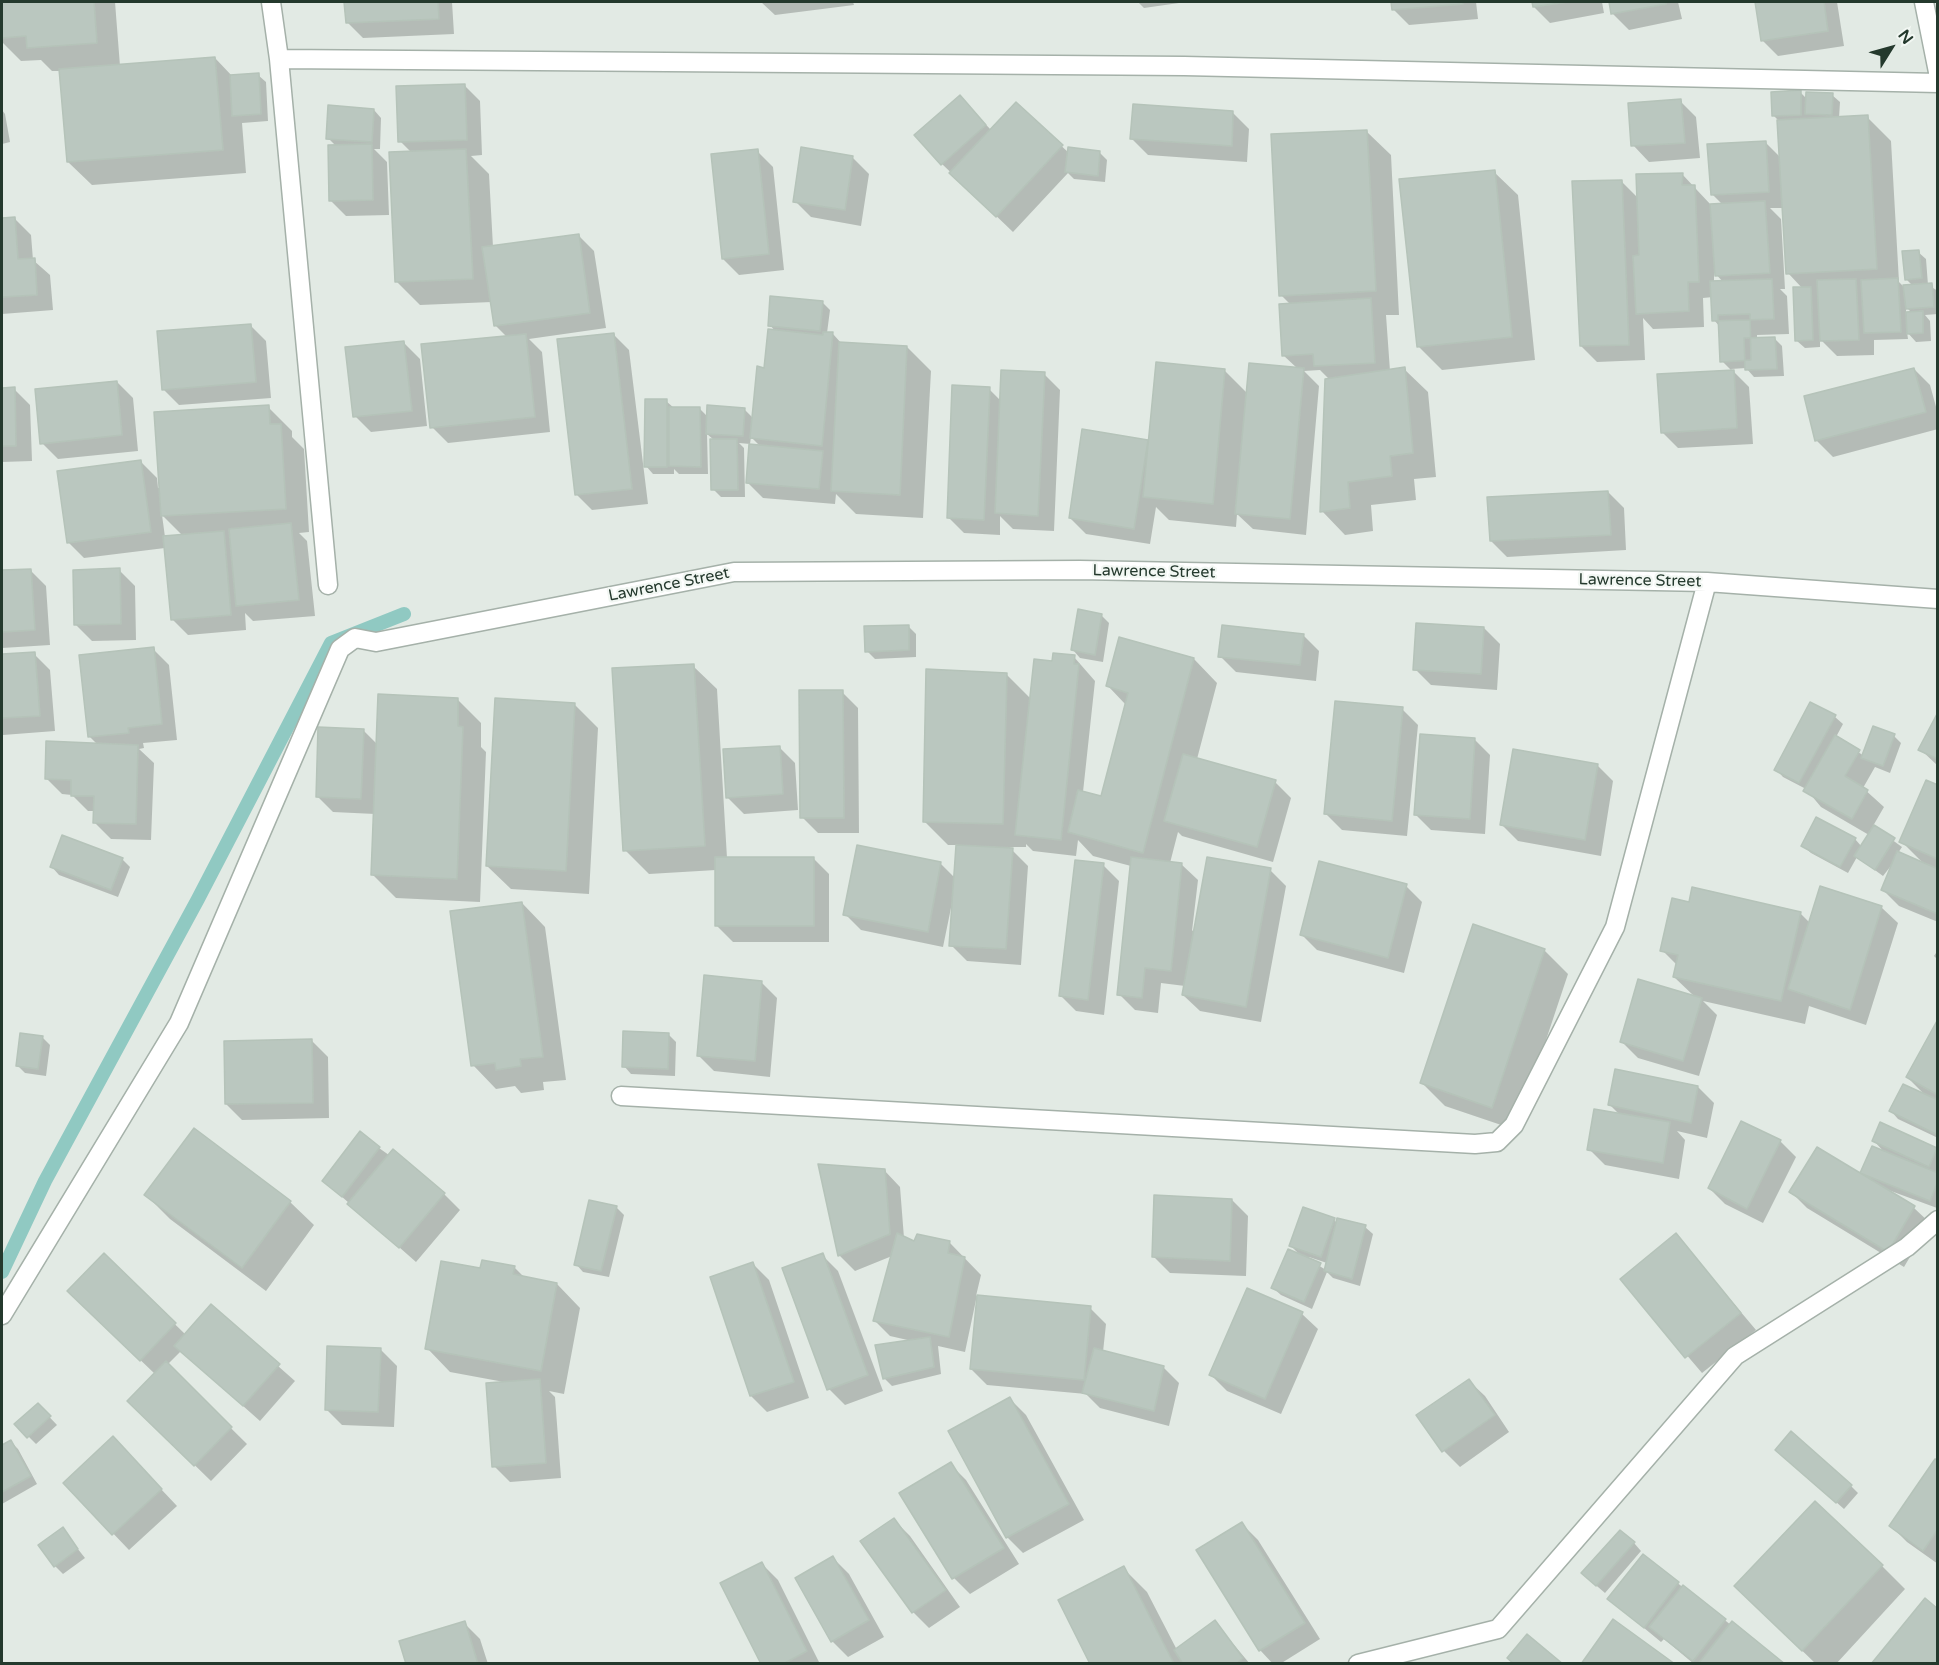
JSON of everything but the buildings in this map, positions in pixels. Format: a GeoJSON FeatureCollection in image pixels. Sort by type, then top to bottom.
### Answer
{"type":"FeatureCollection","features":[{"type":"Feature","properties":{"kind":"street"},"geometry":{"type":"LineString","coordinates":[[272,2],[328,585]]}},
{"type":"Feature","properties":{"kind":"street"},"geometry":{"type":"LineString","coordinates":[[1924,2],[1938,72]]}},
{"type":"Feature","properties":{"kind":"street"},"geometry":{"type":"LineString","coordinates":[[279,59],[1184,66],[1938,84]]}},
{"type":"Feature","properties":{"kind":"street","name":"Lawrence Street"},"geometry":{"type":"LineString","coordinates":[[2,1315],[179,1023],[340,649],[355,638],[376,642],[734,572],[1080,570],[1707,582],[1938,599]]}},
{"type":"Feature","properties":{"kind":"street"},"geometry":{"type":"LineString","coordinates":[[621,1096],[1463,1143],[1497,1142],[1514,1125],[1615,927],[1707,582]]}},
{"type":"Feature","properties":{"kind":"street"},"geometry":{"type":"LineString","coordinates":[[1358,1664],[1498,1629],[1735,1356],[1907,1246],[1938,1220]]}},
{"type":"Feature","properties":{"kind":"waterway"},"geometry":{"type":"LineString","coordinates":[[2,1272],[45,1181],[198,899],[331,643],[404,614]]}}]}
